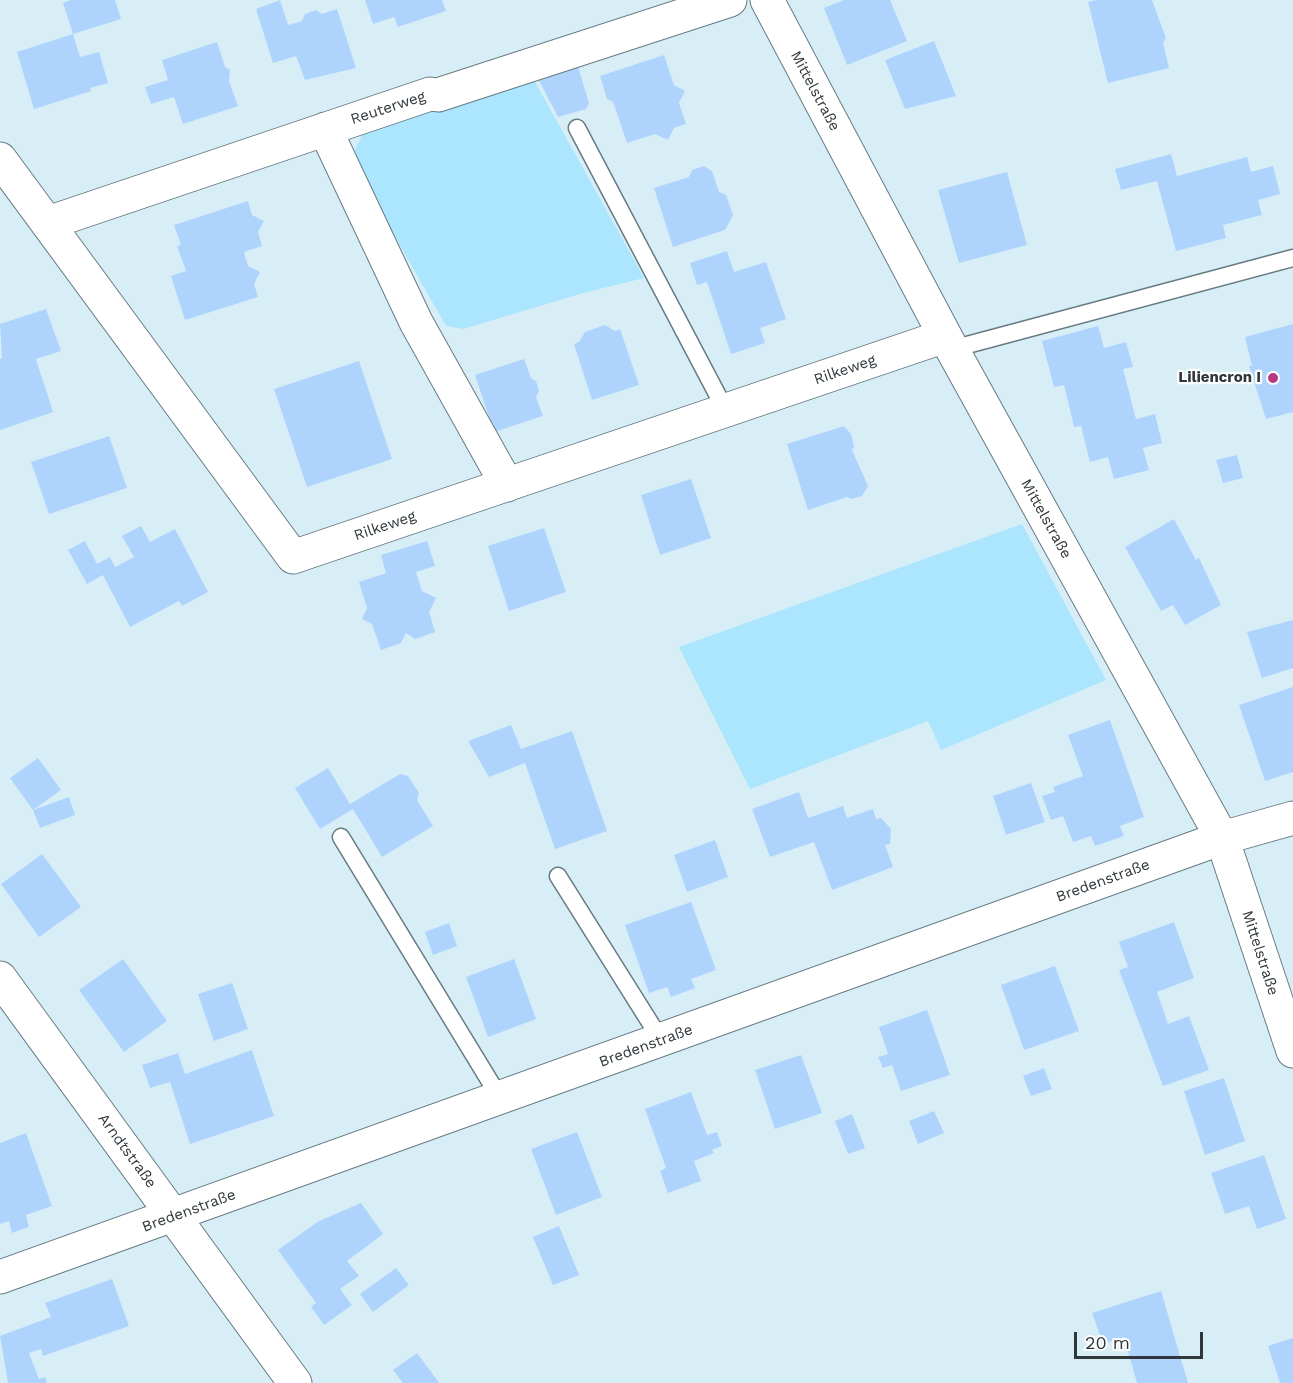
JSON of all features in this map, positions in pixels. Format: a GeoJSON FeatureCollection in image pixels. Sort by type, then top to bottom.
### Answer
{"type":"FeatureCollection","features":[{"type":"Feature","properties":{"kind":"street","name":"Reuterweg"},"geometry":{"type":"LineString","coordinates":[[48,224],[324,129],[730,0]]}},
{"type":"Feature","properties":{"kind":"street","name":"Mittelstraße"},"geometry":{"type":"LineString","coordinates":[[766,0],[949,343],[1222,838],[1293,1051]]}},
{"type":"Feature","properties":{"kind":"street"},"geometry":{"type":"LineString","coordinates":[[324,129],[416,322],[507,485]]}},
{"type":"Feature","properties":{"kind":"street","name":"Rilkeweg"},"geometry":{"type":"LineString","coordinates":[[0,159],[293,557],[726,411],[949,343]]}},
{"type":"Feature","properties":{"kind":"street","name":"Bredenstraße"},"geometry":{"type":"LineString","coordinates":[[0,1277],[1222,838],[1293,818]]}},
{"type":"Feature","properties":{"kind":"street","name":"Arndtstraße"},"geometry":{"type":"LineString","coordinates":[[0,978],[296,1383]]}},
{"type":"Feature","properties":{"kind":"lane"},"geometry":{"type":"LineString","coordinates":[[577,128],[726,411]]}},
{"type":"Feature","properties":{"kind":"lane"},"geometry":{"type":"LineString","coordinates":[[949,343],[1293,258]]}},
{"type":"Feature","properties":{"kind":"lane"},"geometry":{"type":"LineString","coordinates":[[341,837],[500,1098]]}},
{"type":"Feature","properties":{"kind":"lane"},"geometry":{"type":"LineString","coordinates":[[558,876],[661,1040]]}},
{"type":"Feature","properties":{"kind":"shaded area"},"geometry":{"type":"Polygon","coordinates":[[[529,71],[644,278],[583,293],[463,329],[446,326],[361,177],[355,150],[364,130],[529,71]]]}},
{"type":"Feature","properties":{"kind":"shaded area"},"geometry":{"type":"Polygon","coordinates":[[[1022,524],[1106,680],[941,750],[928,721],[750,789],[679,647],[1022,524]]]}},
{"type":"Feature","properties":{"kind":"building"},"geometry":{"type":"Polygon","coordinates":[[[71,0],[115,0],[121,19],[73,34],[63,3],[71,0]]]}},
{"type":"Feature","properties":{"kind":"building"},"geometry":{"type":"Polygon","coordinates":[[[280,0],[288,25],[302,21],[305,14],[316,10],[322,14],[337,9],[356,68],[305,80],[296,56],[273,63],[256,9],[280,0]]]}},
{"type":"Feature","properties":{"kind":"building"},"geometry":{"type":"Polygon","coordinates":[[[365,0],[442,0],[446,11],[398,27],[394,17],[373,24],[365,0]]]}},
{"type":"Feature","properties":{"kind":"building"},"geometry":{"type":"Polygon","coordinates":[[[844,0],[890,0],[907,41],[847,65],[824,8],[844,0]]]}},
{"type":"Feature","properties":{"kind":"building"},"geometry":{"type":"Polygon","coordinates":[[[1152,0],[1166,38],[1163,43],[1169,68],[1108,83],[1088,2],[1152,0]]]}},
{"type":"Feature","properties":{"kind":"building"},"geometry":{"type":"Polygon","coordinates":[[[73,34],[80,57],[99,52],[108,83],[90,88],[91,91],[34,109],[17,52],[73,34]]]}},
{"type":"Feature","properties":{"kind":"building"},"geometry":{"type":"Polygon","coordinates":[[[934,41],[956,96],[905,109],[885,60],[934,41]]]}},
{"type":"Feature","properties":{"kind":"building"},"geometry":{"type":"Polygon","coordinates":[[[217,42],[225,67],[230,70],[229,81],[238,106],[183,124],[174,97],[151,104],[145,87],[168,80],[162,60],[217,42]]]}},
{"type":"Feature","properties":{"kind":"building"},"geometry":{"type":"Polygon","coordinates":[[[664,55],[674,85],[685,91],[679,103],[686,124],[674,128],[668,140],[655,134],[627,143],[613,102],[607,99],[600,76],[664,55]]]}},
{"type":"Feature","properties":{"kind":"building"},"geometry":{"type":"Polygon","coordinates":[[[575,57],[589,103],[586,109],[558,117],[534,71],[575,57]]]}},
{"type":"Feature","properties":{"kind":"building"},"geometry":{"type":"Polygon","coordinates":[[[1171,154],[1177,176],[1247,157],[1251,172],[1273,166],[1280,194],[1258,200],[1262,215],[1223,225],[1226,238],[1176,251],[1157,181],[1121,190],[1115,169],[1171,154]]]}},
{"type":"Feature","properties":{"kind":"building"},"geometry":{"type":"Polygon","coordinates":[[[704,166],[712,171],[719,192],[726,195],[733,215],[725,230],[673,247],[654,188],[689,177],[692,170],[704,166]]]}},
{"type":"Feature","properties":{"kind":"building"},"geometry":{"type":"Polygon","coordinates":[[[1007,172],[1027,245],[959,263],[938,190],[1007,172]]]}},
{"type":"Feature","properties":{"kind":"building"},"geometry":{"type":"Polygon","coordinates":[[[248,201],[252,215],[264,221],[258,232],[262,246],[244,252],[248,266],[260,272],[254,284],[258,297],[185,320],[171,276],[186,271],[177,246],[181,245],[174,225],[248,201]]]}},
{"type":"Feature","properties":{"kind":"building"},"geometry":{"type":"Polygon","coordinates":[[[727,251],[734,272],[766,262],[786,319],[760,328],[765,343],[731,354],[707,282],[697,285],[690,263],[727,251]]]}},
{"type":"Feature","properties":{"kind":"building"},"geometry":{"type":"Polygon","coordinates":[[[46,309],[61,351],[36,359],[53,412],[0,430],[0,359],[2,358],[0,324],[46,309]]]}},
{"type":"Feature","properties":{"kind":"building","name":"Liliencron I"},"geometry":{"type":"Polygon","coordinates":[[[1293,324],[1293,412],[1266,419],[1249,366],[1252,366],[1245,337],[1293,324]]]}},
{"type":"Feature","properties":{"kind":"building"},"geometry":{"type":"Polygon","coordinates":[[[605,325],[615,331],[620,329],[639,385],[592,400],[574,344],[579,342],[585,332],[605,325]]]}},
{"type":"Feature","properties":{"kind":"building"},"geometry":{"type":"Polygon","coordinates":[[[1098,326],[1104,348],[1126,342],[1133,367],[1123,369],[1136,419],[1155,414],[1162,443],[1143,448],[1149,470],[1114,479],[1108,457],[1090,462],[1081,426],[1074,427],[1064,385],[1054,387],[1042,341],[1098,326]]]}},
{"type":"Feature","properties":{"kind":"building"},"geometry":{"type":"Polygon","coordinates":[[[524,359],[531,378],[536,381],[539,391],[536,397],[543,416],[494,432],[475,375],[524,359]]]}},
{"type":"Feature","properties":{"kind":"building"},"geometry":{"type":"Polygon","coordinates":[[[359,361],[392,459],[307,487],[274,389],[359,361]]]}},
{"type":"Feature","properties":{"kind":"building"},"geometry":{"type":"Polygon","coordinates":[[[844,426],[851,434],[854,446],[852,450],[868,486],[862,496],[851,499],[847,497],[808,510],[787,444],[844,426]]]}},
{"type":"Feature","properties":{"kind":"building"},"geometry":{"type":"Polygon","coordinates":[[[109,436],[127,488],[49,514],[31,462],[109,436]]]}},
{"type":"Feature","properties":{"kind":"building"},"geometry":{"type":"Polygon","coordinates":[[[1237,455],[1243,478],[1223,483],[1216,460],[1237,455]]]}},
{"type":"Feature","properties":{"kind":"building"},"geometry":{"type":"Polygon","coordinates":[[[691,479],[711,538],[660,555],[641,495],[691,479]]]}},
{"type":"Feature","properties":{"kind":"building"},"geometry":{"type":"Polygon","coordinates":[[[1174,519],[1196,560],[1199,558],[1221,605],[1185,625],[1173,605],[1161,611],[1125,547],[1174,519]]]}},
{"type":"Feature","properties":{"kind":"building"},"geometry":{"type":"Polygon","coordinates":[[[141,526],[150,542],[175,529],[208,592],[182,606],[179,601],[130,627],[103,575],[87,584],[68,550],[85,541],[97,564],[110,557],[115,567],[134,557],[122,536],[141,526]]]}},
{"type":"Feature","properties":{"kind":"building"},"geometry":{"type":"Polygon","coordinates":[[[544,528],[566,592],[509,611],[488,546],[544,528]]]}},
{"type":"Feature","properties":{"kind":"building"},"geometry":{"type":"Polygon","coordinates":[[[427,541],[435,566],[416,572],[422,591],[436,598],[429,612],[435,632],[415,639],[406,633],[401,643],[381,650],[372,624],[362,619],[367,608],[359,582],[386,573],[381,555],[427,541]]]}},
{"type":"Feature","properties":{"kind":"building"},"geometry":{"type":"Polygon","coordinates":[[[1293,620],[1293,668],[1262,678],[1247,632],[1293,620]]]}},
{"type":"Feature","properties":{"kind":"building"},"geometry":{"type":"Polygon","coordinates":[[[1293,687],[1293,772],[1265,781],[1239,705],[1293,687]]]}},
{"type":"Feature","properties":{"kind":"building"},"geometry":{"type":"Polygon","coordinates":[[[1110,720],[1144,817],[1120,826],[1124,836],[1095,846],[1091,836],[1073,842],[1063,816],[1051,820],[1042,796],[1055,792],[1053,787],[1083,776],[1068,735],[1110,720]]]}},
{"type":"Feature","properties":{"kind":"building"},"geometry":{"type":"Polygon","coordinates":[[[511,725],[521,749],[572,731],[607,831],[555,849],[525,763],[489,777],[468,741],[511,725]]]}},
{"type":"Feature","properties":{"kind":"building"},"geometry":{"type":"Polygon","coordinates":[[[38,758],[61,790],[33,810],[10,778],[38,758]]]}},
{"type":"Feature","properties":{"kind":"building"},"geometry":{"type":"Polygon","coordinates":[[[328,768],[350,804],[400,774],[408,776],[419,793],[417,800],[433,826],[382,857],[353,809],[320,829],[295,788],[328,768]]]}},
{"type":"Feature","properties":{"kind":"building"},"geometry":{"type":"Polygon","coordinates":[[[1031,783],[1045,822],[1006,835],[993,796],[1031,783]]]}},
{"type":"Feature","properties":{"kind":"building"},"geometry":{"type":"Polygon","coordinates":[[[799,792],[808,818],[843,806],[847,818],[873,809],[876,819],[881,818],[891,829],[890,844],[885,845],[893,867],[832,890],[814,842],[770,857],[752,809],[799,792]]]}},
{"type":"Feature","properties":{"kind":"building"},"geometry":{"type":"Polygon","coordinates":[[[69,797],[75,815],[40,828],[33,810],[69,797]]]}},
{"type":"Feature","properties":{"kind":"building"},"geometry":{"type":"Polygon","coordinates":[[[715,840],[728,877],[687,892],[674,855],[715,840]]]}},
{"type":"Feature","properties":{"kind":"building"},"geometry":{"type":"Polygon","coordinates":[[[42,854],[81,907],[39,937],[1,884],[42,854]]]}},
{"type":"Feature","properties":{"kind":"building"},"geometry":{"type":"Polygon","coordinates":[[[691,902],[716,970],[691,979],[695,988],[671,997],[667,987],[649,993],[625,925],[691,902]]]}},
{"type":"Feature","properties":{"kind":"building"},"geometry":{"type":"Polygon","coordinates":[[[1174,922],[1194,978],[1157,992],[1168,1024],[1189,1016],[1209,1070],[1163,1086],[1119,970],[1128,967],[1119,942],[1174,922]]]}},
{"type":"Feature","properties":{"kind":"building"},"geometry":{"type":"Polygon","coordinates":[[[449,923],[457,946],[433,955],[425,932],[449,923]]]}},
{"type":"Feature","properties":{"kind":"building"},"geometry":{"type":"Polygon","coordinates":[[[123,959],[167,1021],[124,1052],[79,990],[123,959]]]}},
{"type":"Feature","properties":{"kind":"building"},"geometry":{"type":"Polygon","coordinates":[[[514,959],[536,1019],[488,1037],[466,977],[514,959]]]}},
{"type":"Feature","properties":{"kind":"building"},"geometry":{"type":"Polygon","coordinates":[[[1055,966],[1079,1031],[1024,1050],[1001,985],[1055,966]]]}},
{"type":"Feature","properties":{"kind":"building"},"geometry":{"type":"Polygon","coordinates":[[[232,983],[248,1029],[214,1041],[198,994],[232,983]]]}},
{"type":"Feature","properties":{"kind":"building"},"geometry":{"type":"Polygon","coordinates":[[[927,1010],[950,1075],[901,1091],[892,1065],[883,1068],[878,1057],[888,1054],[879,1027],[927,1010]]]}},
{"type":"Feature","properties":{"kind":"building"},"geometry":{"type":"Polygon","coordinates":[[[252,1050],[274,1116],[190,1144],[170,1082],[150,1088],[142,1065],[178,1053],[185,1074],[252,1050]]]}},
{"type":"Feature","properties":{"kind":"building"},"geometry":{"type":"Polygon","coordinates":[[[801,1055],[822,1113],[775,1129],[755,1070],[801,1055]]]}},
{"type":"Feature","properties":{"kind":"building"},"geometry":{"type":"Polygon","coordinates":[[[1044,1068],[1052,1089],[1031,1096],[1023,1076],[1044,1068]]]}},
{"type":"Feature","properties":{"kind":"building"},"geometry":{"type":"Polygon","coordinates":[[[1224,1078],[1245,1141],[1205,1155],[1184,1091],[1224,1078]]]}},
{"type":"Feature","properties":{"kind":"building"},"geometry":{"type":"Polygon","coordinates":[[[691,1092],[707,1135],[717,1132],[722,1146],[712,1150],[714,1153],[694,1161],[701,1181],[668,1193],[660,1171],[666,1168],[645,1109],[691,1092]]]}},
{"type":"Feature","properties":{"kind":"building"},"geometry":{"type":"Polygon","coordinates":[[[934,1111],[944,1133],[918,1144],[909,1121],[934,1111]]]}},
{"type":"Feature","properties":{"kind":"building"},"geometry":{"type":"Polygon","coordinates":[[[852,1114],[865,1148],[848,1154],[835,1121],[852,1114]]]}},
{"type":"Feature","properties":{"kind":"building"},"geometry":{"type":"Polygon","coordinates":[[[577,1132],[602,1197],[556,1215],[531,1149],[577,1132]]]}},
{"type":"Feature","properties":{"kind":"building"},"geometry":{"type":"Polygon","coordinates":[[[26,1133],[52,1206],[26,1215],[29,1227],[12,1233],[9,1221],[0,1224],[0,1143],[26,1133]]]}},
{"type":"Feature","properties":{"kind":"building"},"geometry":{"type":"Polygon","coordinates":[[[1264,1155],[1286,1219],[1257,1229],[1249,1206],[1225,1214],[1211,1173],[1264,1155]]]}},
{"type":"Feature","properties":{"kind":"building"},"geometry":{"type":"Polygon","coordinates":[[[361,1203],[383,1234],[347,1261],[359,1276],[340,1289],[352,1305],[324,1325],[311,1307],[316,1303],[278,1250],[319,1221],[361,1203]]]}},
{"type":"Feature","properties":{"kind":"building"},"geometry":{"type":"Polygon","coordinates":[[[559,1226],[579,1275],[553,1285],[533,1237],[559,1226]]]}},
{"type":"Feature","properties":{"kind":"building"},"geometry":{"type":"Polygon","coordinates":[[[396,1268],[409,1285],[373,1312],[360,1294],[396,1268]]]}},
{"type":"Feature","properties":{"kind":"building"},"geometry":{"type":"Polygon","coordinates":[[[112,1279],[129,1326],[43,1356],[41,1349],[29,1353],[39,1379],[45,1377],[47,1383],[8,1383],[0,1336],[51,1317],[45,1303],[112,1279]]]}},
{"type":"Feature","properties":{"kind":"building"},"geometry":{"type":"Polygon","coordinates":[[[1161,1291],[1188,1383],[1137,1383],[1124,1337],[1103,1344],[1092,1313],[1161,1291]]]}},
{"type":"Feature","properties":{"kind":"building"},"geometry":{"type":"Polygon","coordinates":[[[1293,1338],[1293,1383],[1280,1383],[1268,1346],[1293,1338]]]}},
{"type":"Feature","properties":{"kind":"building"},"geometry":{"type":"Polygon","coordinates":[[[417,1353],[439,1383],[403,1383],[393,1370],[417,1353]]]}},
{"type":"Feature","properties":{"kind":"place","name":"Liliencron I"},"geometry":{"type":"Point","coordinates":[1273,378]}}]}
